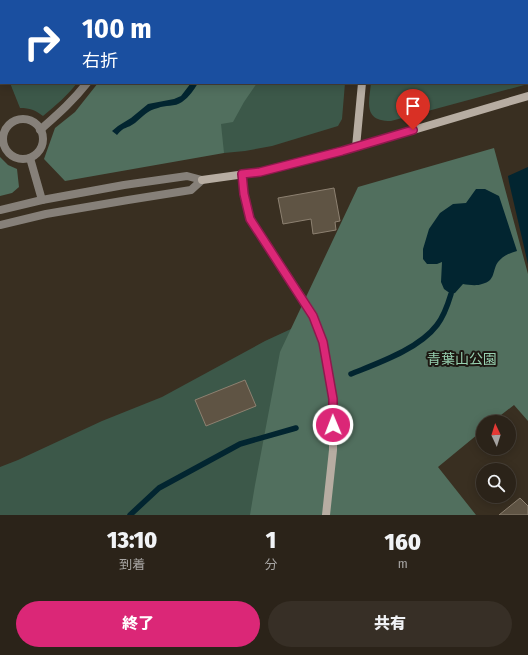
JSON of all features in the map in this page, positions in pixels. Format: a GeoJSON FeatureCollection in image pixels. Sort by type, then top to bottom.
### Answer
{"type":"FeatureCollection","features":[{"type":"Feature","properties":{"kind":"street"},"geometry":{"type":"LineString","coordinates":[[40,130],[58,115],[86,84]]}},
{"type":"Feature","properties":{"kind":"street"},"geometry":{"type":"LineString","coordinates":[[356,148],[362,84]]}},
{"type":"Feature","properties":{"kind":"street"},"geometry":{"type":"LineString","coordinates":[[0,210],[42,200],[124,185],[186,176],[202,180],[260,172],[356,148],[528,96]]}},
{"type":"Feature","properties":{"kind":"street"},"geometry":{"type":"LineString","coordinates":[[26,119],[32,121],[40,130],[43,136],[40,149],[30,158],[18,159],[12,157],[4,147],[2,141],[5,129],[14,121],[26,119]]}},
{"type":"Feature","properties":{"kind":"street"},"geometry":{"type":"LineString","coordinates":[[30,158],[42,200]]}},
{"type":"Feature","properties":{"kind":"street"},"geometry":{"type":"LineString","coordinates":[[242,174],[244,194],[250,219],[313,316],[323,342],[333,399],[333,450],[326,515]]}},
{"type":"Feature","properties":{"kind":"street"},"geometry":{"type":"LineString","coordinates":[[0,225],[46,214],[191,190],[202,180]]}},
{"type":"Feature","properties":{"kind":"green space"},"geometry":{"type":"Polygon","coordinates":[[[10,84],[76,84],[65,97],[43,116],[27,108],[20,108],[10,84]]]}},
{"type":"Feature","properties":{"kind":"green space"},"geometry":{"type":"Polygon","coordinates":[[[97,84],[256,84],[233,122],[221,124],[224,153],[65,181],[44,159],[55,128],[75,112],[97,84]]]}},
{"type":"Feature","properties":{"kind":"green space"},"geometry":{"type":"Polygon","coordinates":[[[98,84],[345,84],[342,119],[338,126],[272,146],[224,153],[96,87],[98,84]]]}},
{"type":"Feature","properties":{"kind":"green space"},"geometry":{"type":"Polygon","coordinates":[[[371,84],[528,84],[391,121],[376,118],[372,114],[370,110],[369,97],[371,84]]]}},
{"type":"Feature","properties":{"kind":"green space","name":"青葉山公園"},"geometry":{"type":"Polygon","coordinates":[[[494,148],[528,274],[528,421],[514,405],[501,415],[476,415],[476,436],[438,467],[476,515],[250,515],[280,352],[358,187],[494,148]]]}},
{"type":"Feature","properties":{"kind":"green space"},"geometry":{"type":"Polygon","coordinates":[[[0,157],[8,165],[17,169],[19,187],[12,193],[0,196],[0,157]]]}},
{"type":"Feature","properties":{"kind":"green space"},"geometry":{"type":"Polygon","coordinates":[[[304,323],[290,515],[0,515],[0,467],[102,421],[162,397],[265,341],[304,323]]]}},
{"type":"Feature","properties":{"kind":"water"},"geometry":{"type":"Polygon","coordinates":[[[190,84],[197,84],[187,98],[182,102],[176,105],[151,110],[117,135],[112,131],[148,104],[174,99],[181,96],[190,84]]]}},
{"type":"Feature","properties":{"kind":"water"},"geometry":{"type":"Polygon","coordinates":[[[528,167],[528,264],[508,176],[528,167]]]}},
{"type":"Feature","properties":{"kind":"water"},"geometry":{"type":"Polygon","coordinates":[[[476,189],[485,189],[499,196],[517,251],[506,255],[498,262],[492,278],[486,283],[480,285],[463,284],[455,293],[451,294],[444,289],[441,282],[442,262],[437,264],[427,264],[423,259],[423,249],[429,229],[440,213],[453,204],[466,203],[476,189]]]}},
{"type":"Feature","properties":{"kind":"building"},"geometry":{"type":"Polygon","coordinates":[[[334,188],[340,221],[335,222],[336,230],[313,234],[311,219],[283,224],[278,198],[334,188]]]}},
{"type":"Feature","properties":{"kind":"building"},"geometry":{"type":"Polygon","coordinates":[[[245,380],[256,406],[206,426],[195,400],[245,380]]]}},
{"type":"Feature","properties":{"kind":"building"},"geometry":{"type":"Polygon","coordinates":[[[520,498],[528,506],[528,515],[499,515],[514,503],[516,503],[520,498]]]}},
{"type":"Feature","properties":{"kind":"waterway"},"geometry":{"type":"LineString","coordinates":[[351,374],[409,348],[429,334],[437,325],[446,310],[451,294]]}},
{"type":"Feature","properties":{"kind":"waterway"},"geometry":{"type":"LineString","coordinates":[[130,515],[159,488],[240,444],[296,428]]}},
{"type":"Feature","properties":{"kind":"route"},"geometry":{"type":"LineString","coordinates":[[333,425],[333,399],[323,342],[313,316],[250,219],[244,194],[242,174],[260,172],[356,148],[413,130]]}}]}
